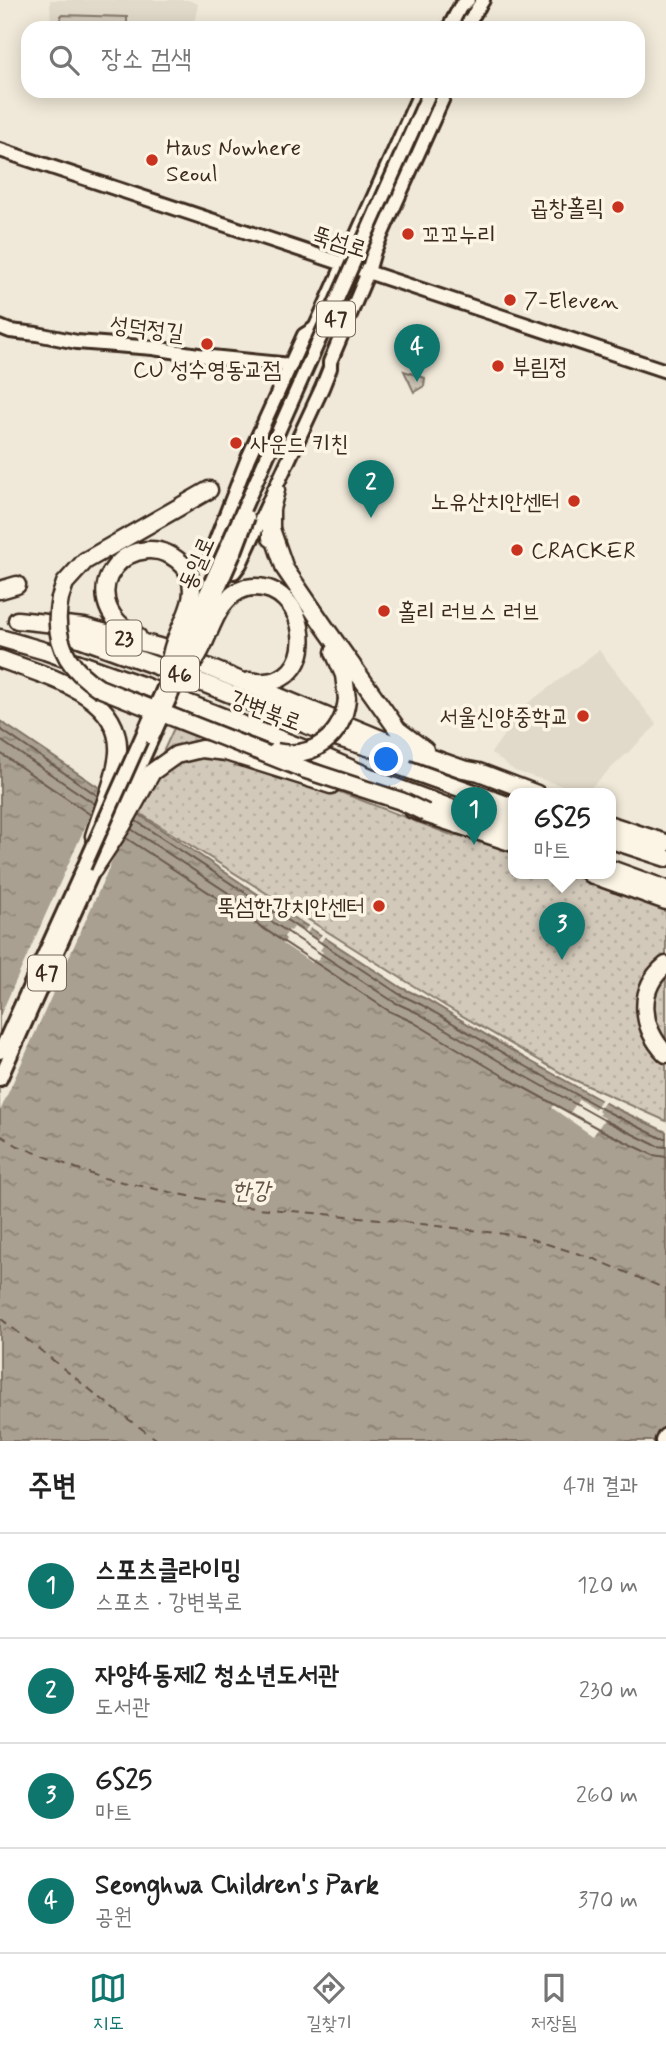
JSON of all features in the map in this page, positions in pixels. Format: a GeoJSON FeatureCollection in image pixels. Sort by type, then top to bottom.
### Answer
{"type":"FeatureCollection","features":[{"type":"Feature","properties":{"kind":"highway"},"geometry":{"type":"LineString","coordinates":[[209,490],[85,561],[65,583],[57,620],[61,645],[76,670],[99,688],[306,770],[401,801],[426,813]]}},
{"type":"Feature","properties":{"kind":"highway"},"geometry":{"type":"LineString","coordinates":[[144,686],[184,717],[284,754],[311,751],[326,743],[336,730],[344,715],[347,699],[344,675],[337,657],[283,573],[273,551],[271,509],[276,490]]}},
{"type":"Feature","properties":{"kind":"highway"},"geometry":{"type":"LineString","coordinates":[[271,529],[285,569],[398,730],[422,748],[521,788]]}},
{"type":"Feature","properties":{"kind":"highway"},"geometry":{"type":"LineString","coordinates":[[159,647],[129,632],[115,620],[107,607],[106,591],[110,576],[119,562],[133,553],[162,552],[185,567],[191,579],[192,601],[172,651],[174,675]]}},
{"type":"Feature","properties":{"kind":"highway"},"geometry":{"type":"LineString","coordinates":[[0,590],[17,586]]}},
{"type":"Feature","properties":{"kind":"highway","name":"23"},"geometry":{"type":"LineString","coordinates":[[17,620],[84,627],[159,647],[227,675],[251,682],[271,682],[283,677],[293,668],[301,651],[301,628],[291,606],[273,590],[259,586],[234,593],[224,601],[194,660],[174,675]]}},
{"type":"Feature","properties":{"kind":"highway","name":"강변북로"},"geometry":{"type":"LineString","coordinates":[[0,615],[64,632],[127,654],[339,738],[508,793]]}},
{"type":"Feature","properties":{"kind":"highway","name":"강변북로"},"geometry":{"type":"LineString","coordinates":[[0,638],[144,686],[320,755],[508,838]]}},
{"type":"Feature","properties":{"kind":"highway"},"geometry":{"type":"LineString","coordinates":[[0,659],[73,688],[101,706],[113,723],[118,755],[88,869]]}},
{"type":"Feature","properties":{"kind":"highway"},"geometry":{"type":"LineString","coordinates":[[227,675],[398,746],[479,772]]}},
{"type":"Feature","properties":{"kind":"highway"},"geometry":{"type":"LineString","coordinates":[[339,738],[393,765],[508,805]]}},
{"type":"Feature","properties":{"kind":"highway"},"geometry":{"type":"LineString","coordinates":[[88,869],[122,826],[152,772],[176,755],[201,750],[226,751],[302,777],[508,839]]}},
{"type":"Feature","properties":{"kind":"highway"},"geometry":{"type":"LineString","coordinates":[[320,755],[508,817]]}},
{"type":"Feature","properties":{"kind":"highway"},"geometry":{"type":"LineString","coordinates":[[616,827],[666,843]]}},
{"type":"Feature","properties":{"kind":"highway"},"geometry":{"type":"LineString","coordinates":[[616,842],[666,858]]}},
{"type":"Feature","properties":{"kind":"highway"},"geometry":{"type":"LineString","coordinates":[[616,853],[666,869]]}},
{"type":"Feature","properties":{"kind":"highway"},"geometry":{"type":"LineString","coordinates":[[616,871],[666,889]]}},
{"type":"Feature","properties":{"kind":"highway"},"geometry":{"type":"LineString","coordinates":[[604,879],[666,901]]}},
{"type":"Feature","properties":{"kind":"highway"},"geometry":{"type":"LineString","coordinates":[[666,965],[651,979],[647,988],[645,1010],[650,1031],[666,1054]]}},
{"type":"Feature","properties":{"kind":"main road"},"geometry":{"type":"LineString","coordinates":[[453,21],[460,7],[476,1]]}},
{"type":"Feature","properties":{"kind":"main road"},"geometry":{"type":"LineString","coordinates":[[463,21],[476,1]]}},
{"type":"Feature","properties":{"kind":"main road"},"geometry":{"type":"LineString","coordinates":[[468,21],[476,1]]}},
{"type":"Feature","properties":{"kind":"main road"},"geometry":{"type":"LineString","coordinates":[[474,21],[476,1]]}},
{"type":"Feature","properties":{"kind":"main road"},"geometry":{"type":"LineString","coordinates":[[418,98],[315,328],[248,458],[211,553],[213,564],[234,572],[238,569],[326,378],[374,251],[443,98]]}},
{"type":"Feature","properties":{"kind":"main road","name":"동일로"},"geometry":{"type":"LineString","coordinates":[[1,1078],[88,869],[427,98]]}},
{"type":"Feature","properties":{"kind":"main road","name":"47"},"geometry":{"type":"LineString","coordinates":[[232,546],[248,516],[434,98]]}},
{"type":"Feature","properties":{"kind":"main road","name":"뚝섬로"},"geometry":{"type":"LineString","coordinates":[[0,150],[666,371]]}},
{"type":"Feature","properties":{"kind":"main road","name":"성덕정길"},"geometry":{"type":"LineString","coordinates":[[0,327],[77,342],[153,348],[292,371]]}},
{"type":"Feature","properties":{"kind":"main road"},"geometry":{"type":"LineString","coordinates":[[292,371],[231,522],[232,546],[242,543],[324,365],[330,362]]}},
{"type":"Feature","properties":{"kind":"main road","name":"동일로"},"geometry":{"type":"LineString","coordinates":[[0,1052],[88,869]]}},
{"type":"Feature","properties":{"kind":"shaded area"},"geometry":{"type":"Polygon","coordinates":[[[50,0],[188,0],[198,4],[194,21],[51,21],[50,0]]]}},
{"type":"Feature","properties":{"kind":"shaded area"},"geometry":{"type":"Polygon","coordinates":[[[61,15],[127,17],[127,21],[61,21],[61,15]]]}},
{"type":"Feature","properties":{"kind":"shaded area"},"geometry":{"type":"Polygon","coordinates":[[[404,371],[425,378],[424,386],[414,392],[404,371]]]}},
{"type":"Feature","properties":{"kind":"shaded area","name":"서울신양중학교"},"geometry":{"type":"Polygon","coordinates":[[[599,650],[657,725],[590,788],[569,788],[515,771],[491,753],[523,707],[599,650]]]}},
{"type":"Feature","properties":{"kind":"shaded area"},"geometry":{"type":"Polygon","coordinates":[[[174,728],[454,836],[458,833],[508,850],[508,879],[582,879],[666,908],[666,1121],[570,1078],[447,1007],[136,811],[174,728]]]}},
{"type":"Feature","properties":{"kind":"water","name":"한강"},"geometry":{"type":"Polygon","coordinates":[[[0,721],[402,988],[426,999],[611,1106],[666,1132],[666,1441],[0,1441],[0,721]]]}},
{"type":"Feature","properties":{"kind":"pier"},"geometry":{"type":"Polygon","coordinates":[[[103,787],[136,808],[0,1111],[0,1016],[103,787]]]}},
{"type":"Feature","properties":{"kind":"pier"},"geometry":{"type":"Polygon","coordinates":[[[311,926],[307,934],[317,941],[323,933],[326,935],[320,943],[323,946],[320,950],[323,952],[317,961],[314,959],[312,963],[283,944],[289,930],[294,927],[303,933],[311,926]]]}},
{"type":"Feature","properties":{"kind":"pier"},"geometry":{"type":"Polygon","coordinates":[[[603,1097],[606,1099],[598,1111],[599,1115],[605,1118],[593,1136],[552,1108],[555,1104],[570,1113],[579,1099],[595,1109],[603,1097]]]}},
{"type":"Feature","properties":{"kind":"ferry route"},"geometry":{"type":"LineString","coordinates":[[0,1135],[18,1146],[99,1177],[236,1206],[380,1219],[521,1236],[592,1258],[666,1289]]}},
{"type":"Feature","properties":{"kind":"ferry route"},"geometry":{"type":"LineString","coordinates":[[0,1318],[118,1412],[159,1441]]}},
{"type":"Feature","properties":{"kind":"place","name":"Haus Nowhere Seoul"},"geometry":{"type":"Point","coordinates":[152,160]}},
{"type":"Feature","properties":{"kind":"place","name":"곱창홀릭"},"geometry":{"type":"Point","coordinates":[618,207]}},
{"type":"Feature","properties":{"kind":"place","name":"꼬꼬누리"},"geometry":{"type":"Point","coordinates":[408,234]}},
{"type":"Feature","properties":{"kind":"place","name":"7-Eleven"},"geometry":{"type":"Point","coordinates":[510,300]}},
{"type":"Feature","properties":{"kind":"place","name":"CU 성수영동교점"},"geometry":{"type":"Point","coordinates":[207,344]}},
{"type":"Feature","properties":{"kind":"place","name":"부림정"},"geometry":{"type":"Point","coordinates":[498,366]}},
{"type":"Feature","properties":{"kind":"place","name":"Seonghwa Children's Park"},"geometry":{"type":"Point","coordinates":[417,382]}},
{"type":"Feature","properties":{"kind":"place","name":"사운드 키친"},"geometry":{"type":"Point","coordinates":[236,443]}},
{"type":"Feature","properties":{"kind":"place","name":"노유산치안센터"},"geometry":{"type":"Point","coordinates":[574,501]}},
{"type":"Feature","properties":{"kind":"place","name":"자양4동제2 청소년도서관"},"geometry":{"type":"Point","coordinates":[371,518]}},
{"type":"Feature","properties":{"kind":"place","name":"CRACKER"},"geometry":{"type":"Point","coordinates":[517,550]}},
{"type":"Feature","properties":{"kind":"place","name":"홀리 러브스 러브"},"geometry":{"type":"Point","coordinates":[384,611]}},
{"type":"Feature","properties":{"kind":"place","name":"서울신양중학교"},"geometry":{"type":"Point","coordinates":[583,716]}},
{"type":"Feature","properties":{"kind":"place","name":"스포츠클라이밍"},"geometry":{"type":"Point","coordinates":[474,845]}},
{"type":"Feature","properties":{"kind":"place","name":"뚝섬한강치안센터"},"geometry":{"type":"Point","coordinates":[379,906]}},
{"type":"Feature","properties":{"kind":"place","name":"GS25"},"geometry":{"type":"Point","coordinates":[562,960]}}]}
